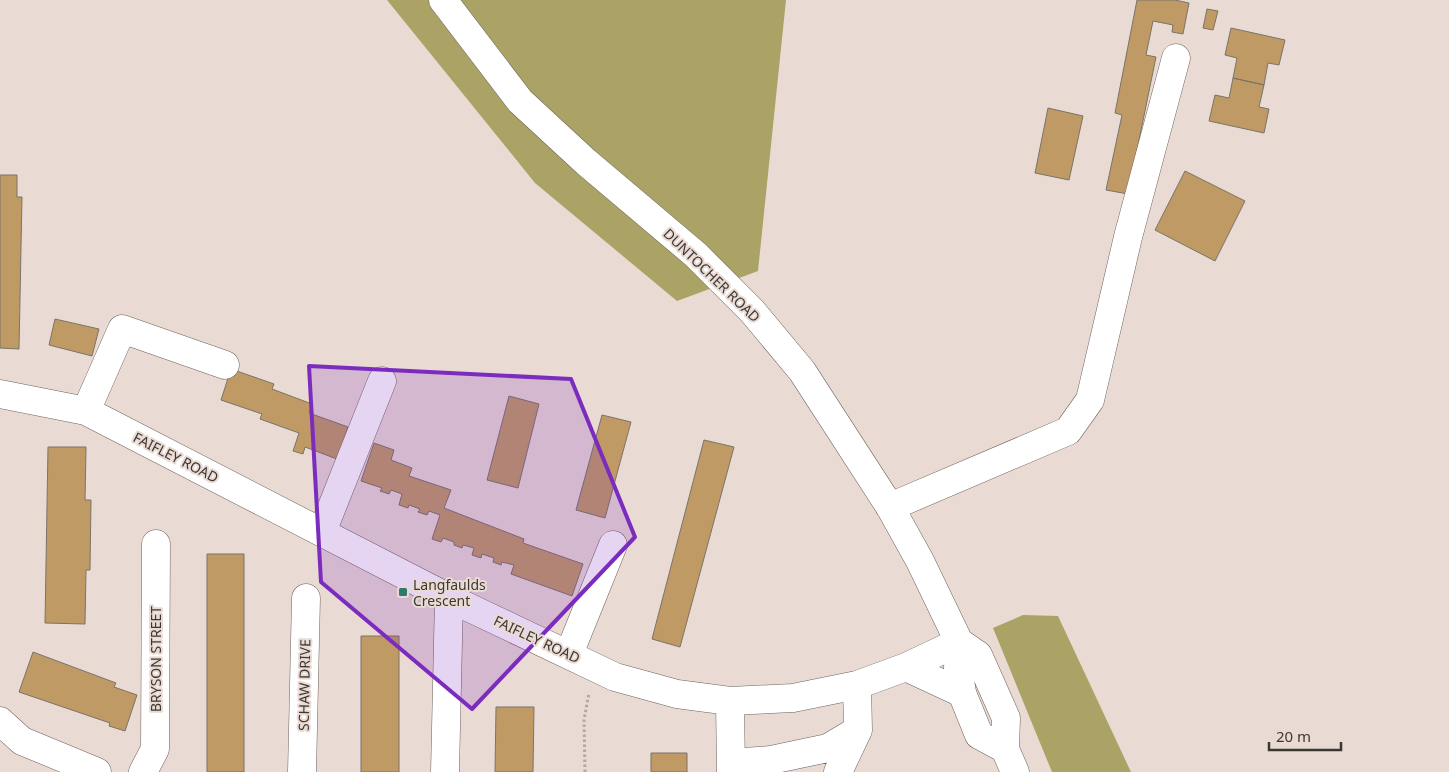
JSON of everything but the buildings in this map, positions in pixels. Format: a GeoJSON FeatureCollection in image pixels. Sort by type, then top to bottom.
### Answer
{"type":"FeatureCollection","features":[{"type":"Feature","properties":{"kind":"street","name":"DUNTOCHER ROAD"},"geometry":{"type":"LineString","coordinates":[[444,0],[520,101],[586,162],[696,255],[752,311],[802,371],[890,507],[920,561],[959,642]]}},
{"type":"Feature","properties":{"kind":"street"},"geometry":{"type":"LineString","coordinates":[[890,507],[1068,430],[1090,400],[1128,236],[1176,58]]}},
{"type":"Feature","properties":{"kind":"street"},"geometry":{"type":"LineString","coordinates":[[86,410],[122,329],[224,365]]}},
{"type":"Feature","properties":{"kind":"street"},"geometry":{"type":"LineString","coordinates":[[322,532],[382,381]]}},
{"type":"Feature","properties":{"kind":"street","name":"FAIFLEY ROAD"},"geometry":{"type":"LineString","coordinates":[[0,394],[86,410],[449,598],[615,677],[678,694],[730,701],[793,698],[857,685],[906,668],[959,642]]}},
{"type":"Feature","properties":{"kind":"street","name":"BRYSON STREET"},"geometry":{"type":"LineString","coordinates":[[143,772],[155,749],[156,544]]}},
{"type":"Feature","properties":{"kind":"street"},"geometry":{"type":"LineString","coordinates":[[569,654],[613,545]]}},
{"type":"Feature","properties":{"kind":"street","name":"SCHAW DRIVE"},"geometry":{"type":"LineString","coordinates":[[302,772],[306,598]]}},
{"type":"Feature","properties":{"kind":"street"},"geometry":{"type":"LineString","coordinates":[[445,772],[449,598]]}},
{"type":"Feature","properties":{"kind":"street"},"geometry":{"type":"LineString","coordinates":[[959,642],[958,668],[962,693],[979,735],[1010,761]]}},
{"type":"Feature","properties":{"kind":"street"},"geometry":{"type":"LineString","coordinates":[[959,642],[978,655],[1006,718],[1010,761]]}},
{"type":"Feature","properties":{"kind":"street"},"geometry":{"type":"LineString","coordinates":[[906,668],[962,693]]}},
{"type":"Feature","properties":{"kind":"street"},"geometry":{"type":"LineString","coordinates":[[838,772],[858,730],[857,685]]}},
{"type":"Feature","properties":{"kind":"street"},"geometry":{"type":"LineString","coordinates":[[730,701],[738,770],[771,760],[828,748],[858,730]]}},
{"type":"Feature","properties":{"kind":"street"},"geometry":{"type":"LineString","coordinates":[[0,721],[22,741],[97,772]]}},
{"type":"Feature","properties":{"kind":"street"},"geometry":{"type":"LineString","coordinates":[[824,772],[858,730]]}},
{"type":"Feature","properties":{"kind":"path"},"geometry":{"type":"LineString","coordinates":[[585,772],[584,720],[594,666]]}},
{"type":"Feature","properties":{"kind":"highlighted area"},"geometry":{"type":"Polygon","coordinates":[[[309,366],[571,379],[635,537],[472,709],[321,582],[309,366]]]}},
{"type":"Feature","properties":{"kind":"shaded area"},"geometry":{"type":"Polygon","coordinates":[[[387,0],[786,0],[758,271],[677,301],[535,183],[387,0]]]}},
{"type":"Feature","properties":{"kind":"shaded area"},"geometry":{"type":"Polygon","coordinates":[[[1023,615],[1058,616],[1131,772],[1052,772],[993,628],[1023,615]]]}},
{"type":"Feature","properties":{"kind":"place","name":"Langfaulds Crescent"},"geometry":{"type":"Point","coordinates":[403,592]}}]}
